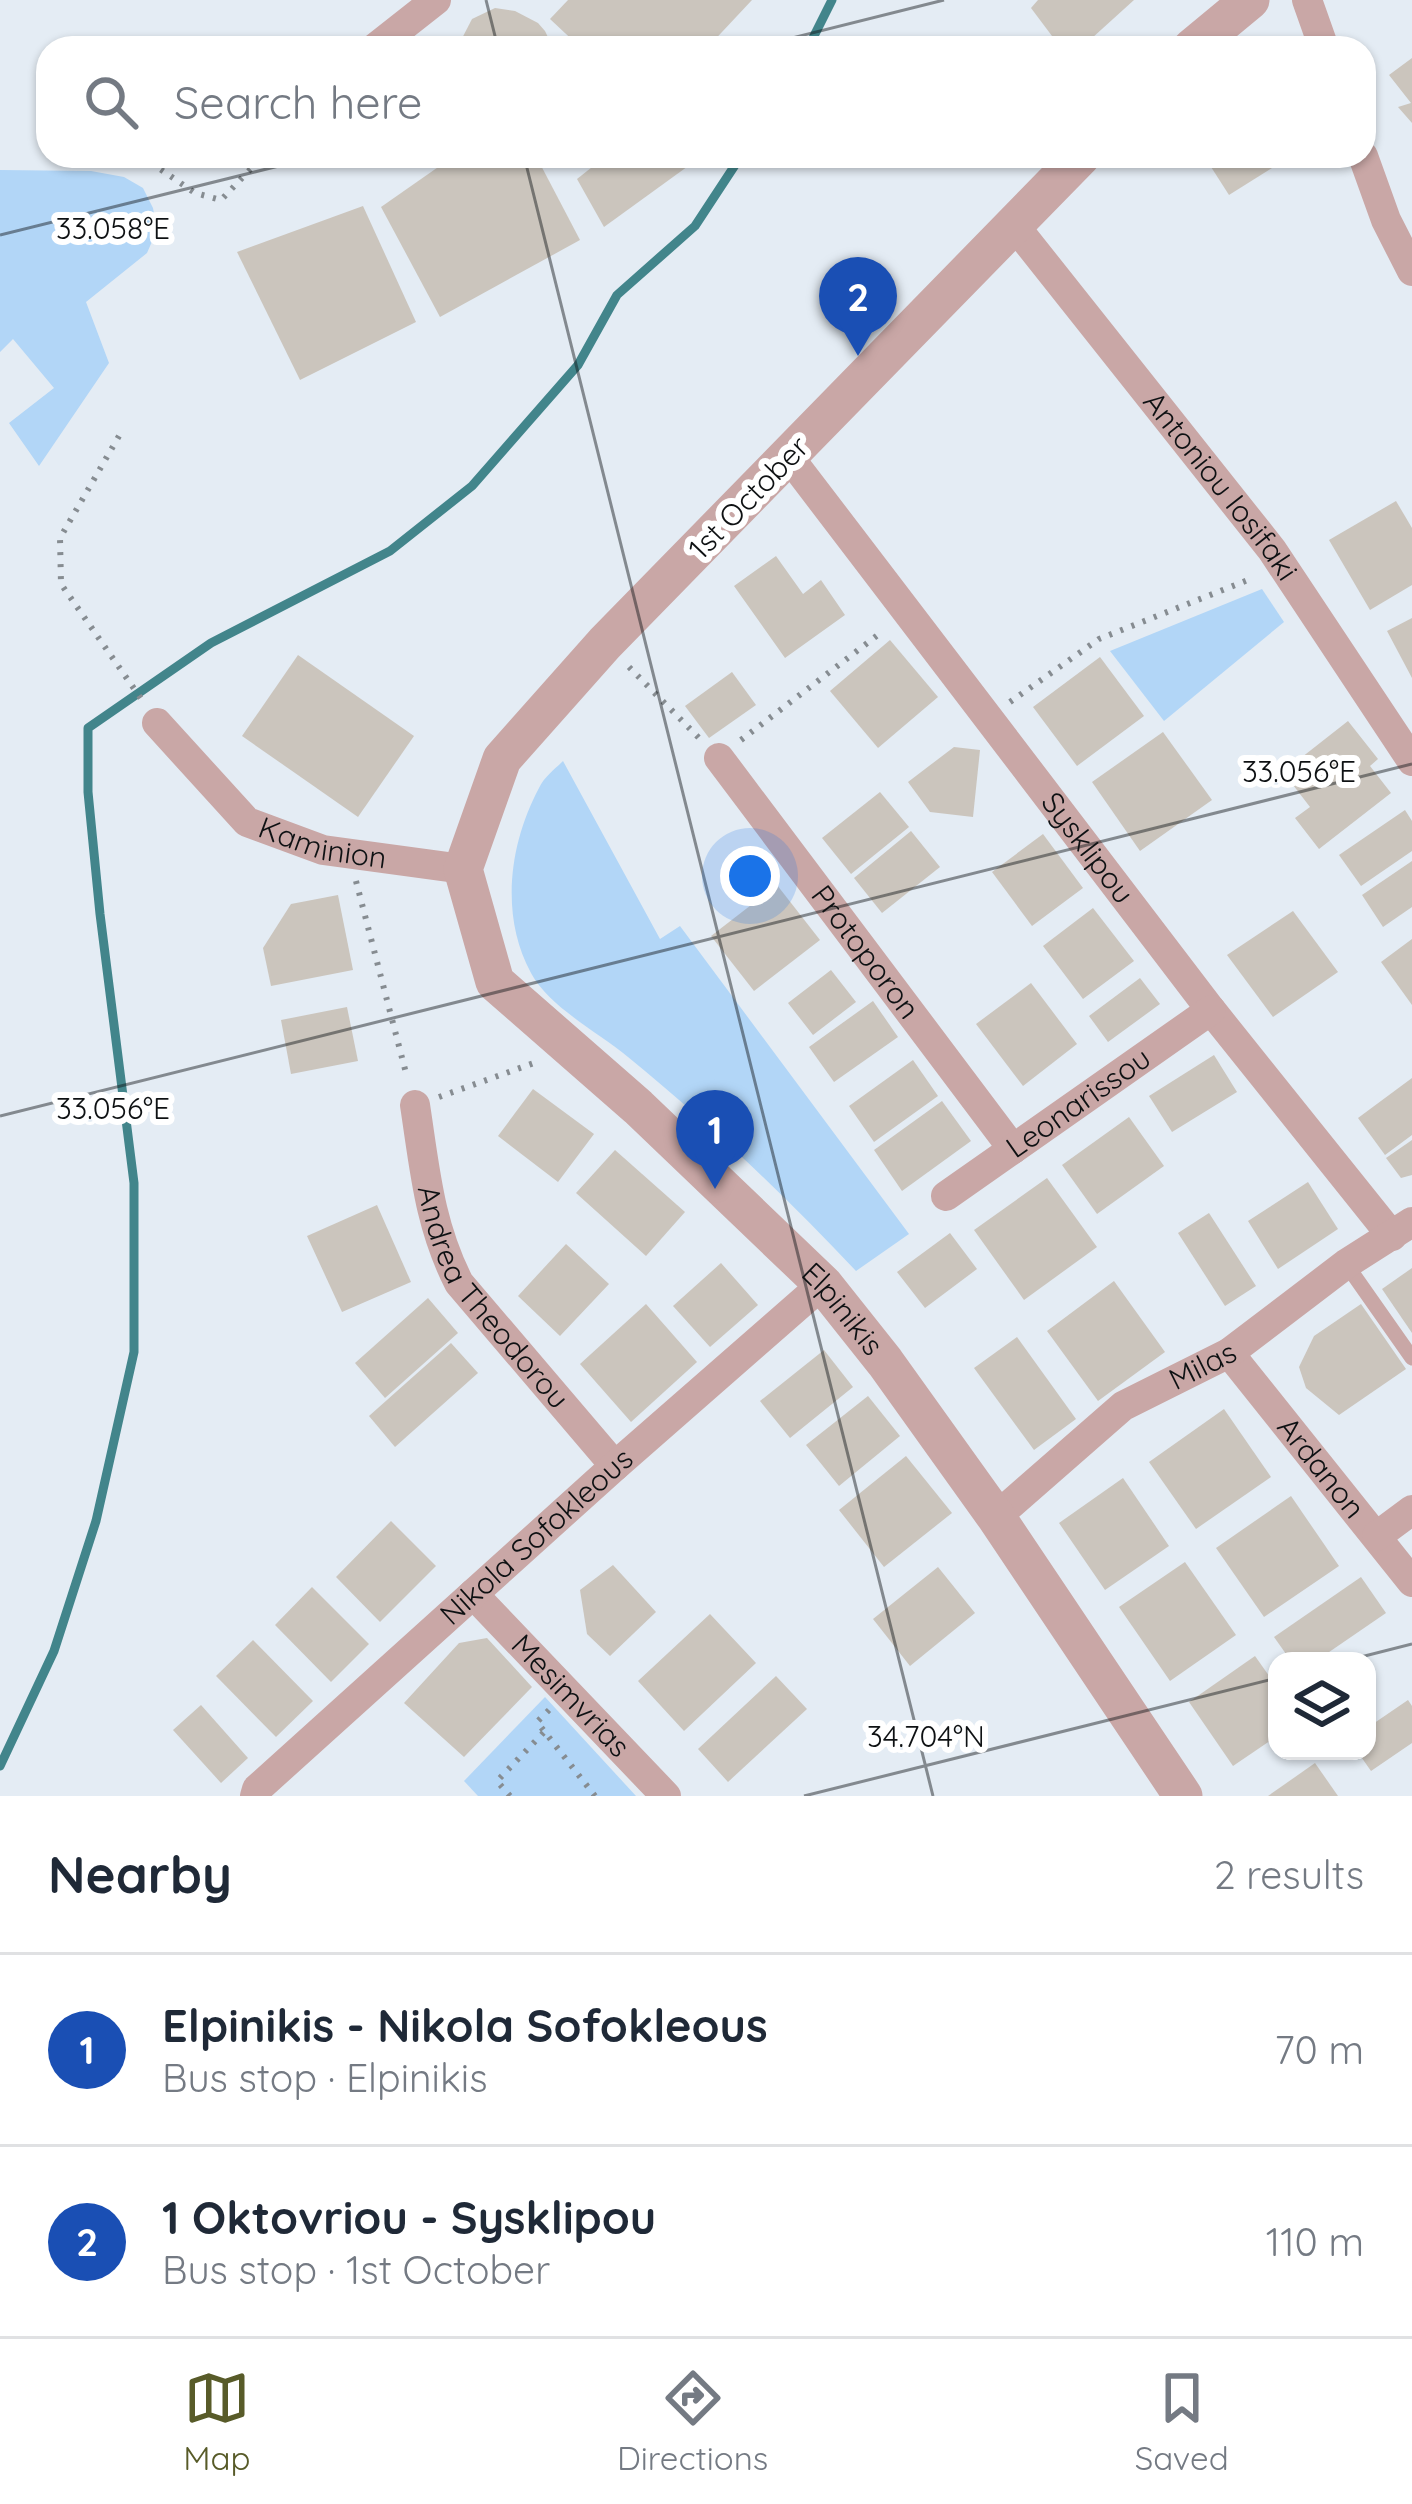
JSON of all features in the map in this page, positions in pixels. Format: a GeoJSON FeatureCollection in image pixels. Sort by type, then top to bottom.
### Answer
{"type":"FeatureCollection","features":[{"type":"Feature","properties":{"kind":"street"},"geometry":{"type":"LineString","coordinates":[[390,36],[436,0]]}},
{"type":"Feature","properties":{"kind":"street"},"geometry":{"type":"LineString","coordinates":[[1206,36],[1250,0]]}},
{"type":"Feature","properties":{"kind":"street"},"geometry":{"type":"LineString","coordinates":[[1307,0],[1320,36]]}},
{"type":"Feature","properties":{"kind":"street","name":"1st October"},"geometry":{"type":"LineString","coordinates":[[463,869],[502,759],[605,643],[1069,168]]}},
{"type":"Feature","properties":{"kind":"street"},"geometry":{"type":"LineString","coordinates":[[1367,168],[1412,271]]}},
{"type":"Feature","properties":{"kind":"street"},"geometry":{"type":"LineString","coordinates":[[1386,220],[1412,200]]}},
{"type":"Feature","properties":{"kind":"street","name":"Antoniou Iosifaki"},"geometry":{"type":"LineString","coordinates":[[1014,225],[1283,567],[1412,761]]}},
{"type":"Feature","properties":{"kind":"street","name":"Sysklipou"},"geometry":{"type":"LineString","coordinates":[[789,457],[1211,1010],[1402,1229]]}},
{"type":"Feature","properties":{"kind":"street","name":"Kaminion"},"geometry":{"type":"LineString","coordinates":[[157,723],[247,822],[323,850],[463,869]]}},
{"type":"Feature","properties":{"kind":"street","name":"Protoporon"},"geometry":{"type":"LineString","coordinates":[[719,758],[1013,1149]]}},
{"type":"Feature","properties":{"kind":"street","name":"Elpinikis"},"geometry":{"type":"LineString","coordinates":[[463,869],[495,982],[638,1107],[823,1283],[997,1517],[1183,1796]]}},
{"type":"Feature","properties":{"kind":"street","name":"Leonarissou"},"geometry":{"type":"LineString","coordinates":[[946,1196],[1211,1010]]}},
{"type":"Feature","properties":{"kind":"street","name":"Andrea Theodorou"},"geometry":{"type":"LineString","coordinates":[[415,1106],[429,1199],[442,1250],[459,1283],[615,1466]]}},
{"type":"Feature","properties":{"kind":"street","name":"Milas"},"geometry":{"type":"LineString","coordinates":[[997,1517],[1124,1406],[1228,1353],[1346,1264],[1402,1229]]}},
{"type":"Feature","properties":{"kind":"street","name":"Nikola Sofokleous"},"geometry":{"type":"LineString","coordinates":[[255,1796],[257,1789],[823,1283]]}},
{"type":"Feature","properties":{"kind":"street","name":"Ardanon"},"geometry":{"type":"LineString","coordinates":[[1228,1353],[1412,1582]]}},
{"type":"Feature","properties":{"kind":"street"},"geometry":{"type":"LineString","coordinates":[[1376,1536],[1412,1510]]}},
{"type":"Feature","properties":{"kind":"street","name":"Mesimvrias"},"geometry":{"type":"LineString","coordinates":[[473,1594],[666,1796]]}},
{"type":"Feature","properties":{"kind":"lane"},"geometry":{"type":"LineString","coordinates":[[1346,1264],[1412,1358]]}},
{"type":"Feature","properties":{"kind":"path"},"geometry":{"type":"LineString","coordinates":[[159,168],[195,193],[221,200],[251,168]]}},
{"type":"Feature","properties":{"kind":"path"},"geometry":{"type":"LineString","coordinates":[[119,436],[61,538],[62,584],[157,723]]}},
{"type":"Feature","properties":{"kind":"path"},"geometry":{"type":"LineString","coordinates":[[988,718],[1099,638],[1283,567]]}},
{"type":"Feature","properties":{"kind":"path"},"geometry":{"type":"LineString","coordinates":[[605,643],[719,758],[908,613]]}},
{"type":"Feature","properties":{"kind":"path"},"geometry":{"type":"LineString","coordinates":[[349,854],[415,1106],[572,1049]]}},
{"type":"Feature","properties":{"kind":"path"},"geometry":{"type":"LineString","coordinates":[[567,1693],[537,1721],[595,1796]]}},
{"type":"Feature","properties":{"kind":"path"},"geometry":{"type":"LineString","coordinates":[[510,1796],[497,1781],[545,1731]]}},
{"type":"Feature","properties":{"kind":"shaded area"},"geometry":{"type":"Polygon","coordinates":[[[0,170],[91,171],[124,177],[143,188],[157,230],[147,253],[86,302],[109,363],[39,466],[9,423],[54,388],[13,339],[0,352],[0,170]]]}},
{"type":"Feature","properties":{"kind":"shaded area"},"geometry":{"type":"Polygon","coordinates":[[[1262,589],[1284,622],[1164,721],[1110,651],[1262,589]]]}},
{"type":"Feature","properties":{"kind":"shaded area"},"geometry":{"type":"Polygon","coordinates":[[[563,761],[660,939],[680,926],[909,1234],[856,1271],[717,1134],[628,1057],[562,1008],[531,973],[515,928],[515,856],[539,788],[563,761]]]}},
{"type":"Feature","properties":{"kind":"shaded area"},"geometry":{"type":"Polygon","coordinates":[[[545,1697],[636,1796],[478,1796],[464,1781],[545,1697]]]}},
{"type":"Feature","properties":{"kind":"building"},"geometry":{"type":"Polygon","coordinates":[[[568,0],[752,0],[718,36],[568,36],[550,19],[568,0]]]}},
{"type":"Feature","properties":{"kind":"building"},"geometry":{"type":"Polygon","coordinates":[[[1038,0],[1134,0],[1094,36],[1052,36],[1031,8],[1038,0]]]}},
{"type":"Feature","properties":{"kind":"building"},"geometry":{"type":"Polygon","coordinates":[[[495,8],[515,11],[538,23],[547,36],[463,36],[472,19],[495,8]]]}},
{"type":"Feature","properties":{"kind":"building"},"geometry":{"type":"Polygon","coordinates":[[[1412,58],[1412,123],[1398,107],[1411,103],[1389,75],[1412,58]]]}},
{"type":"Feature","properties":{"kind":"building"},"geometry":{"type":"Polygon","coordinates":[[[437,168],[542,168],[580,240],[440,317],[381,207],[437,168]]]}},
{"type":"Feature","properties":{"kind":"building"},"geometry":{"type":"Polygon","coordinates":[[[591,168],[685,168],[604,227],[577,179],[591,168]]]}},
{"type":"Feature","properties":{"kind":"building"},"geometry":{"type":"Polygon","coordinates":[[[1212,168],[1272,168],[1229,195],[1212,168]]]}},
{"type":"Feature","properties":{"kind":"building"},"geometry":{"type":"Polygon","coordinates":[[[363,206],[416,322],[300,380],[237,252],[363,206]]]}},
{"type":"Feature","properties":{"kind":"building"},"geometry":{"type":"Polygon","coordinates":[[[1396,501],[1412,528],[1412,585],[1370,610],[1329,540],[1396,501]]]}},
{"type":"Feature","properties":{"kind":"building"},"geometry":{"type":"Polygon","coordinates":[[[776,556],[803,594],[821,580],[845,615],[785,658],[734,586],[776,556]]]}},
{"type":"Feature","properties":{"kind":"building"},"geometry":{"type":"Polygon","coordinates":[[[1412,618],[1412,678],[1387,631],[1412,618]]]}},
{"type":"Feature","properties":{"kind":"building"},"geometry":{"type":"Polygon","coordinates":[[[890,640],[938,697],[878,748],[830,691],[890,640]]]}},
{"type":"Feature","properties":{"kind":"building"},"geometry":{"type":"Polygon","coordinates":[[[298,655],[414,736],[358,817],[242,736],[298,655]]]}},
{"type":"Feature","properties":{"kind":"building"},"geometry":{"type":"Polygon","coordinates":[[[1100,657],[1144,716],[1077,766],[1033,707],[1100,657]]]}},
{"type":"Feature","properties":{"kind":"building"},"geometry":{"type":"Polygon","coordinates":[[[732,672],[756,705],[709,738],[685,706],[732,672]]]}},
{"type":"Feature","properties":{"kind":"building"},"geometry":{"type":"Polygon","coordinates":[[[1348,721],[1378,759],[1370,766],[1391,793],[1319,849],[1295,818],[1310,807],[1283,772],[1348,721]]]}},
{"type":"Feature","properties":{"kind":"building"},"geometry":{"type":"Polygon","coordinates":[[[1163,732],[1212,800],[1140,851],[1092,782],[1163,732]]]}},
{"type":"Feature","properties":{"kind":"building"},"geometry":{"type":"Polygon","coordinates":[[[954,747],[980,750],[973,817],[930,812],[908,782],[954,747]]]}},
{"type":"Feature","properties":{"kind":"building"},"geometry":{"type":"Polygon","coordinates":[[[880,792],[909,827],[851,874],[822,838],[880,792]]]}},
{"type":"Feature","properties":{"kind":"building"},"geometry":{"type":"Polygon","coordinates":[[[1405,810],[1412,821],[1412,851],[1361,886],[1339,855],[1405,810]]]}},
{"type":"Feature","properties":{"kind":"building"},"geometry":{"type":"Polygon","coordinates":[[[911,831],[940,867],[882,913],[854,878],[911,831]]]}},
{"type":"Feature","properties":{"kind":"building"},"geometry":{"type":"Polygon","coordinates":[[[1043,834],[1083,888],[1032,926],[992,872],[1043,834]]]}},
{"type":"Feature","properties":{"kind":"building"},"geometry":{"type":"Polygon","coordinates":[[[1412,861],[1412,907],[1383,927],[1362,895],[1412,861]]]}},
{"type":"Feature","properties":{"kind":"building"},"geometry":{"type":"Polygon","coordinates":[[[777,885],[820,940],[754,991],[711,936],[777,885]]]}},
{"type":"Feature","properties":{"kind":"building"},"geometry":{"type":"Polygon","coordinates":[[[338,895],[353,970],[271,986],[263,948],[291,904],[338,895]]]}},
{"type":"Feature","properties":{"kind":"building"},"geometry":{"type":"Polygon","coordinates":[[[1093,908],[1134,961],[1083,999],[1043,946],[1093,908]]]}},
{"type":"Feature","properties":{"kind":"building"},"geometry":{"type":"Polygon","coordinates":[[[1293,911],[1338,972],[1273,1017],[1227,955],[1293,911]]]}},
{"type":"Feature","properties":{"kind":"building"},"geometry":{"type":"Polygon","coordinates":[[[1412,939],[1412,1005],[1381,962],[1412,939]]]}},
{"type":"Feature","properties":{"kind":"building"},"geometry":{"type":"Polygon","coordinates":[[[831,970],[856,1002],[813,1035],[788,1003],[831,970]]]}},
{"type":"Feature","properties":{"kind":"building"},"geometry":{"type":"Polygon","coordinates":[[[1140,978],[1160,1004],[1108,1042],[1089,1016],[1140,978]]]}},
{"type":"Feature","properties":{"kind":"building"},"geometry":{"type":"Polygon","coordinates":[[[1031,983],[1077,1044],[1023,1086],[976,1024],[1031,983]]]}},
{"type":"Feature","properties":{"kind":"building"},"geometry":{"type":"Polygon","coordinates":[[[873,1001],[898,1037],[834,1082],[809,1047],[873,1001]]]}},
{"type":"Feature","properties":{"kind":"building"},"geometry":{"type":"Polygon","coordinates":[[[347,1007],[358,1061],[291,1074],[281,1020],[347,1007]]]}},
{"type":"Feature","properties":{"kind":"building"},"geometry":{"type":"Polygon","coordinates":[[[1214,1055],[1237,1092],[1172,1132],[1149,1096],[1214,1055]]]}},
{"type":"Feature","properties":{"kind":"building"},"geometry":{"type":"Polygon","coordinates":[[[913,1060],[938,1096],[874,1142],[849,1106],[913,1060]]]}},
{"type":"Feature","properties":{"kind":"building"},"geometry":{"type":"Polygon","coordinates":[[[1412,1078],[1412,1135],[1385,1155],[1358,1118],[1412,1078]]]}},
{"type":"Feature","properties":{"kind":"building"},"geometry":{"type":"Polygon","coordinates":[[[533,1089],[594,1134],[558,1182],[498,1136],[533,1089]]]}},
{"type":"Feature","properties":{"kind":"building"},"geometry":{"type":"Polygon","coordinates":[[[942,1101],[971,1141],[902,1191],[874,1150],[942,1101]]]}},
{"type":"Feature","properties":{"kind":"building"},"geometry":{"type":"Polygon","coordinates":[[[1129,1117],[1164,1166],[1097,1214],[1062,1165],[1129,1117]]]}},
{"type":"Feature","properties":{"kind":"building"},"geometry":{"type":"Polygon","coordinates":[[[1412,1140],[1412,1175],[1401,1178],[1386,1158],[1412,1140]]]}},
{"type":"Feature","properties":{"kind":"building"},"geometry":{"type":"Polygon","coordinates":[[[615,1150],[685,1212],[646,1256],[576,1193],[615,1150]]]}},
{"type":"Feature","properties":{"kind":"building"},"geometry":{"type":"Polygon","coordinates":[[[1047,1178],[1097,1247],[1024,1300],[974,1230],[1047,1178]]]}},
{"type":"Feature","properties":{"kind":"building"},"geometry":{"type":"Polygon","coordinates":[[[1308,1182],[1338,1229],[1278,1269],[1248,1221],[1308,1182]]]}},
{"type":"Feature","properties":{"kind":"building"},"geometry":{"type":"Polygon","coordinates":[[[377,1205],[411,1282],[342,1312],[307,1236],[377,1205]]]}},
{"type":"Feature","properties":{"kind":"building"},"geometry":{"type":"Polygon","coordinates":[[[1209,1213],[1256,1286],[1225,1306],[1178,1233],[1209,1213]]]}},
{"type":"Feature","properties":{"kind":"building"},"geometry":{"type":"Polygon","coordinates":[[[950,1233],[977,1269],[925,1308],[897,1272],[950,1233]]]}},
{"type":"Feature","properties":{"kind":"building"},"geometry":{"type":"Polygon","coordinates":[[[566,1244],[609,1284],[560,1336],[518,1296],[566,1244]]]}},
{"type":"Feature","properties":{"kind":"building"},"geometry":{"type":"Polygon","coordinates":[[[721,1263],[758,1305],[710,1347],[673,1306],[721,1263]]]}},
{"type":"Feature","properties":{"kind":"building"},"geometry":{"type":"Polygon","coordinates":[[[1412,1268],[1412,1333],[1382,1289],[1412,1268]]]}},
{"type":"Feature","properties":{"kind":"building"},"geometry":{"type":"Polygon","coordinates":[[[1114,1281],[1165,1352],[1098,1401],[1047,1331],[1114,1281]]]}},
{"type":"Feature","properties":{"kind":"building"},"geometry":{"type":"Polygon","coordinates":[[[428,1298],[458,1333],[385,1398],[355,1363],[428,1298]]]}},
{"type":"Feature","properties":{"kind":"building"},"geometry":{"type":"Polygon","coordinates":[[[646,1304],[697,1362],[631,1422],[580,1364],[646,1304]]]}},
{"type":"Feature","properties":{"kind":"building"},"geometry":{"type":"Polygon","coordinates":[[[1361,1304],[1406,1369],[1339,1415],[1306,1388],[1299,1367],[1314,1336],[1361,1304]]]}},
{"type":"Feature","properties":{"kind":"building"},"geometry":{"type":"Polygon","coordinates":[[[1017,1337],[1076,1419],[1034,1450],[974,1368],[1017,1337]]]}},
{"type":"Feature","properties":{"kind":"building"},"geometry":{"type":"Polygon","coordinates":[[[451,1343],[478,1373],[395,1447],[369,1416],[451,1343]]]}},
{"type":"Feature","properties":{"kind":"building"},"geometry":{"type":"Polygon","coordinates":[[[824,1350],[853,1387],[790,1438],[760,1401],[824,1350]]]}},
{"type":"Feature","properties":{"kind":"building"},"geometry":{"type":"Polygon","coordinates":[[[868,1396],[900,1436],[839,1486],[806,1445],[868,1396]]]}},
{"type":"Feature","properties":{"kind":"building"},"geometry":{"type":"Polygon","coordinates":[[[1224,1409],[1271,1477],[1196,1529],[1149,1462],[1224,1409]]]}},
{"type":"Feature","properties":{"kind":"building"},"geometry":{"type":"Polygon","coordinates":[[[906,1456],[952,1513],[884,1567],[839,1510],[906,1456]]]}},
{"type":"Feature","properties":{"kind":"building"},"geometry":{"type":"Polygon","coordinates":[[[1123,1478],[1169,1546],[1105,1590],[1059,1523],[1123,1478]]]}},
{"type":"Feature","properties":{"kind":"building"},"geometry":{"type":"Polygon","coordinates":[[[1291,1496],[1339,1566],[1264,1617],[1216,1548],[1291,1496]]]}},
{"type":"Feature","properties":{"kind":"building"},"geometry":{"type":"Polygon","coordinates":[[[391,1521],[436,1566],[380,1622],[336,1577],[391,1521]]]}},
{"type":"Feature","properties":{"kind":"building"},"geometry":{"type":"Polygon","coordinates":[[[1185,1562],[1236,1635],[1170,1681],[1119,1607],[1185,1562]]]}},
{"type":"Feature","properties":{"kind":"building"},"geometry":{"type":"Polygon","coordinates":[[[613,1565],[656,1612],[610,1656],[587,1634],[580,1590],[613,1565]]]}},
{"type":"Feature","properties":{"kind":"building"},"geometry":{"type":"Polygon","coordinates":[[[938,1567],[975,1613],[910,1666],[873,1619],[938,1567]]]}},
{"type":"Feature","properties":{"kind":"building"},"geometry":{"type":"Polygon","coordinates":[[[1361,1577],[1386,1613],[1329,1652],[1285,1652],[1274,1637],[1361,1577]]]}},
{"type":"Feature","properties":{"kind":"building"},"geometry":{"type":"Polygon","coordinates":[[[312,1587],[369,1644],[331,1682],[275,1625],[312,1587]]]}},
{"type":"Feature","properties":{"kind":"building"},"geometry":{"type":"Polygon","coordinates":[[[710,1614],[756,1663],[684,1731],[638,1681],[710,1614]]]}},
{"type":"Feature","properties":{"kind":"building"},"geometry":{"type":"Polygon","coordinates":[[[487,1638],[532,1687],[464,1757],[404,1703],[459,1643],[487,1638]]]}},
{"type":"Feature","properties":{"kind":"building"},"geometry":{"type":"Polygon","coordinates":[[[253,1640],[313,1701],[276,1737],[216,1676],[253,1640]]]}},
{"type":"Feature","properties":{"kind":"building"},"geometry":{"type":"Polygon","coordinates":[[[1255,1656],[1268,1674],[1268,1742],[1233,1766],[1189,1702],[1255,1656]]]}},
{"type":"Feature","properties":{"kind":"building"},"geometry":{"type":"Polygon","coordinates":[[[776,1676],[807,1709],[728,1782],[698,1749],[776,1676]]]}},
{"type":"Feature","properties":{"kind":"building"},"geometry":{"type":"Polygon","coordinates":[[[1408,1700],[1412,1706],[1412,1743],[1371,1771],[1363,1760],[1376,1760],[1376,1722],[1408,1700]]]}},
{"type":"Feature","properties":{"kind":"building"},"geometry":{"type":"Polygon","coordinates":[[[201,1705],[248,1758],[221,1783],[173,1730],[201,1705]]]}},
{"type":"Feature","properties":{"kind":"building"},"geometry":{"type":"Polygon","coordinates":[[[1315,1763],[1338,1796],[1268,1796],[1315,1763]]]}},
{"type":"Feature","properties":{"kind":"waterway"},"geometry":{"type":"LineString","coordinates":[[814,36],[832,0]]}},
{"type":"Feature","properties":{"kind":"waterway"},"geometry":{"type":"LineString","coordinates":[[0,1766],[54,1651],[96,1521],[134,1352],[134,1183],[100,914],[88,792],[88,728],[211,643],[390,551],[472,486],[578,365],[617,295],[695,226],[733,168]]}},
{"type":"Feature","properties":{"kind":"place","name":"1 Oktovriou - Sysklipou"},"geometry":{"type":"Point","coordinates":[858,356]}},
{"type":"Feature","properties":{"kind":"place","name":"Elpinikis - Nikola Sofokleous"},"geometry":{"type":"Point","coordinates":[715,1189]}}]}
